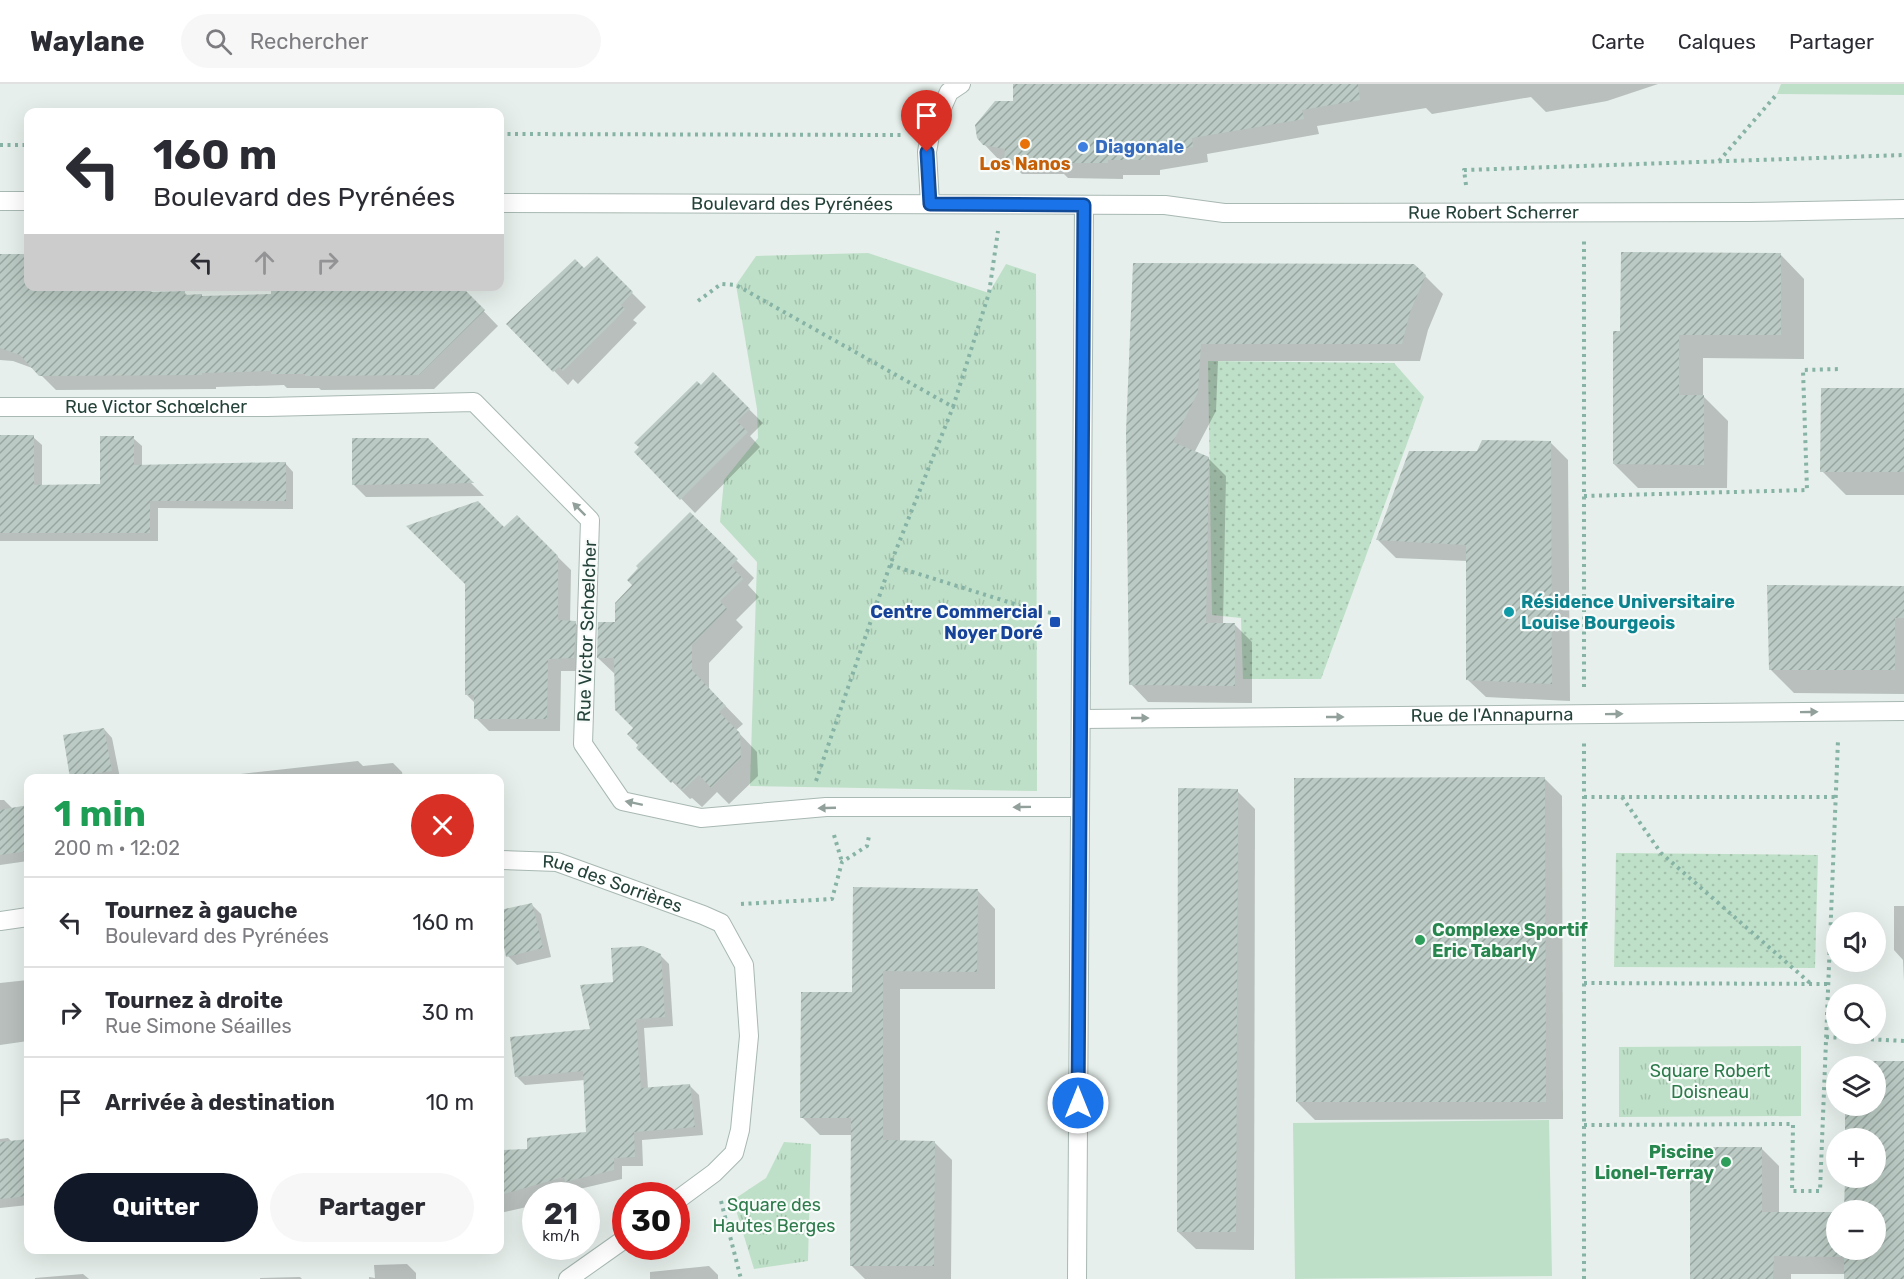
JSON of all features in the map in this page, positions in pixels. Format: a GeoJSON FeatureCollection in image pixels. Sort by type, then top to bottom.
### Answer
{"type":"FeatureCollection","features":[{"type":"Feature","properties":{"kind":"street"},"geometry":{"type":"LineString","coordinates":[[930,204],[927,152],[930,135],[949,92],[962,84]]}},
{"type":"Feature","properties":{"kind":"street"},"geometry":{"type":"LineString","coordinates":[[0,201],[24,201]]}},
{"type":"Feature","properties":{"kind":"street","name":"Boulevard des Pyrénées"},"geometry":{"type":"LineString","coordinates":[[504,203],[1084,205]]}},
{"type":"Feature","properties":{"kind":"street"},"geometry":{"type":"LineString","coordinates":[[1077,1279],[1084,205]]}},
{"type":"Feature","properties":{"kind":"street","name":"Rue Robert Scherrer"},"geometry":{"type":"LineString","coordinates":[[1084,205],[1165,205],[1224,213],[1469,214],[1904,209]]}},
{"type":"Feature","properties":{"kind":"street","name":"Rue Victor Schœlcher"},"geometry":{"type":"LineString","coordinates":[[0,407],[267,408],[474,402],[590,520],[583,744],[622,801],[701,818],[826,807],[1080,807]]}},
{"type":"Feature","properties":{"kind":"street","name":"Rue de l'Annapurna"},"geometry":{"type":"LineString","coordinates":[[1081,718],[1904,711]]}},
{"type":"Feature","properties":{"kind":"street","name":"Rue des Sorrières"},"geometry":{"type":"LineString","coordinates":[[504,860],[557,862],[722,923],[744,965],[749,1036],[740,1130],[734,1152],[714,1173]]}},
{"type":"Feature","properties":{"kind":"street"},"geometry":{"type":"LineString","coordinates":[[0,921],[24,918]]}},
{"type":"Feature","properties":{"kind":"street"},"geometry":{"type":"LineString","coordinates":[[690,1191],[714,1173]]}},
{"type":"Feature","properties":{"kind":"street"},"geometry":{"type":"LineString","coordinates":[[568,1279],[612,1248]]}},
{"type":"Feature","properties":{"kind":"path"},"geometry":{"type":"LineString","coordinates":[[1718,161],[1777,94]]}},
{"type":"Feature","properties":{"kind":"path"},"geometry":{"type":"LineString","coordinates":[[504,134],[930,135]]}},
{"type":"Feature","properties":{"kind":"path"},"geometry":{"type":"LineString","coordinates":[[0,145],[24,145]]}},
{"type":"Feature","properties":{"kind":"path"},"geometry":{"type":"LineString","coordinates":[[1469,214],[1464,170],[1904,155]]}},
{"type":"Feature","properties":{"kind":"path"},"geometry":{"type":"LineString","coordinates":[[703,915],[746,902],[832,899],[842,862],[826,807],[814,787],[890,565],[953,407],[989,294],[1002,204]]}},
{"type":"Feature","properties":{"kind":"path"},"geometry":{"type":"LineString","coordinates":[[698,302],[721,284],[736,285],[953,407]]}},
{"type":"Feature","properties":{"kind":"path"},"geometry":{"type":"LineString","coordinates":[[1584,496],[1807,490],[1803,370],[1840,369]]}},
{"type":"Feature","properties":{"kind":"path"},"geometry":{"type":"LineString","coordinates":[[890,565],[1037,611],[1082,618]]}},
{"type":"Feature","properties":{"kind":"path"},"geometry":{"type":"LineString","coordinates":[[1584,983],[1828,984],[1839,712]]}},
{"type":"Feature","properties":{"kind":"path"},"geometry":{"type":"LineString","coordinates":[[1584,797],[1835,797]]}},
{"type":"Feature","properties":{"kind":"path"},"geometry":{"type":"LineString","coordinates":[[1622,797],[1661,853],[1810,983]]}},
{"type":"Feature","properties":{"kind":"path"},"geometry":{"type":"LineString","coordinates":[[842,862],[867,846],[870,808]]}},
{"type":"Feature","properties":{"kind":"path"},"geometry":{"type":"LineString","coordinates":[[1584,1125],[1793,1124],[1792,1191],[1820,1191],[1826,1037]]}},
{"type":"Feature","properties":{"kind":"path"},"geometry":{"type":"LineString","coordinates":[[1886,1040],[1904,1041]]}},
{"type":"Feature","properties":{"kind":"path"},"geometry":{"type":"LineString","coordinates":[[714,1173],[741,1279]]}},
{"type":"Feature","properties":{"kind":"green space"},"geometry":{"type":"Polygon","coordinates":[[[1781,84],[1904,84],[1904,95],[1777,94],[1781,84]]]}},
{"type":"Feature","properties":{"kind":"green space"},"geometry":{"type":"Polygon","coordinates":[[[868,253],[989,293],[1006,264],[1036,274],[1037,791],[750,786],[757,562],[720,522],[724,480],[758,438],[757,409],[736,285],[756,256],[868,253]]]}},
{"type":"Feature","properties":{"kind":"green space"},"geometry":{"type":"Polygon","coordinates":[[[1208,361],[1394,363],[1424,397],[1321,679],[1243,679],[1241,618],[1212,615],[1208,361]]]}},
{"type":"Feature","properties":{"kind":"green space"},"geometry":{"type":"Polygon","coordinates":[[[1616,853],[1818,855],[1815,968],[1614,967],[1616,853]]]}},
{"type":"Feature","properties":{"kind":"green space","name":"Square Robert Doisneau"},"geometry":{"type":"Polygon","coordinates":[[[1801,1046],[1801,1116],[1619,1117],[1619,1047],[1801,1046]]]}},
{"type":"Feature","properties":{"kind":"green space"},"geometry":{"type":"Polygon","coordinates":[[[1549,1120],[1552,1276],[1295,1279],[1293,1123],[1549,1120]]]}},
{"type":"Feature","properties":{"kind":"green space","name":"Square des Hautes Berges"},"geometry":{"type":"Polygon","coordinates":[[[784,1142],[811,1144],[808,1261],[754,1269],[733,1200],[766,1178],[784,1142]]]}},
{"type":"Feature","properties":{"kind":"building"},"geometry":{"type":"Polygon","coordinates":[[[1013,84],[1358,84],[1360,100],[1302,110],[1304,119],[1192,138],[1193,147],[1145,155],[1145,160],[1108,160],[1108,163],[1051,163],[1051,159],[1004,159],[1005,149],[983,145],[977,138],[975,125],[995,101],[1013,101],[1013,84]]]}},
{"type":"Feature","properties":{"kind":"building"},"geometry":{"type":"Polygon","coordinates":[[[1621,252],[1781,253],[1781,335],[1679,335],[1679,395],[1704,395],[1704,465],[1613,464],[1613,331],[1620,331],[1621,252]]]}},
{"type":"Feature","properties":{"kind":"building"},"geometry":{"type":"Polygon","coordinates":[[[0,254],[24,254],[24,291],[185,291],[185,295],[202,294],[202,296],[271,294],[271,291],[466,291],[485,310],[419,375],[305,376],[305,374],[271,374],[271,371],[202,373],[202,375],[39,376],[20,355],[0,348],[0,254]]]}},
{"type":"Feature","properties":{"kind":"building"},"geometry":{"type":"Polygon","coordinates":[[[597,256],[633,292],[621,305],[625,309],[612,323],[563,371],[559,367],[553,372],[506,324],[575,259],[584,268],[597,256]]]}},
{"type":"Feature","properties":{"kind":"building"},"geometry":{"type":"Polygon","coordinates":[[[1133,263],[1414,264],[1426,275],[1410,312],[1402,344],[1201,344],[1198,392],[1173,442],[1209,457],[1206,623],[1235,623],[1235,686],[1129,685],[1126,432],[1133,263]]]}},
{"type":"Feature","properties":{"kind":"building"},"geometry":{"type":"Polygon","coordinates":[[[713,372],[750,409],[737,421],[748,432],[680,500],[634,452],[639,447],[634,443],[697,381],[701,385],[713,372]]]}},
{"type":"Feature","properties":{"kind":"building"},"geometry":{"type":"Polygon","coordinates":[[[1821,388],[1904,388],[1904,472],[1820,472],[1821,388]]]}},
{"type":"Feature","properties":{"kind":"building"},"geometry":{"type":"Polygon","coordinates":[[[0,435],[34,435],[34,485],[100,484],[100,436],[134,436],[134,465],[286,462],[286,501],[150,501],[150,533],[0,533],[0,435]]]}},
{"type":"Feature","properties":{"kind":"building"},"geometry":{"type":"Polygon","coordinates":[[[352,438],[428,438],[474,483],[352,485],[352,438]]]}},
{"type":"Feature","properties":{"kind":"building","name":"Résidence Universitaire Louise Bourgeois"},"geometry":{"type":"Polygon","coordinates":[[[1482,440],[1551,441],[1552,684],[1466,680],[1466,545],[1376,540],[1409,451],[1477,451],[1482,440]]]}},
{"type":"Feature","properties":{"kind":"building"},"geometry":{"type":"Polygon","coordinates":[[[478,501],[504,527],[517,515],[558,556],[558,620],[576,621],[574,658],[548,659],[547,719],[474,719],[474,695],[465,695],[465,584],[406,526],[478,501]]]}},
{"type":"Feature","properties":{"kind":"building"},"geometry":{"type":"Polygon","coordinates":[[[690,512],[738,559],[731,566],[743,579],[720,601],[727,609],[692,645],[692,670],[726,706],[719,712],[740,733],[741,758],[711,788],[699,775],[683,790],[674,781],[671,783],[636,748],[638,745],[627,734],[633,728],[615,710],[614,658],[597,658],[598,622],[615,622],[615,603],[632,585],[627,580],[638,568],[636,566],[690,512]]]}},
{"type":"Feature","properties":{"kind":"building"},"geometry":{"type":"Polygon","coordinates":[[[1767,585],[1904,586],[1904,618],[1895,618],[1895,670],[1769,670],[1767,585]]]}},
{"type":"Feature","properties":{"kind":"building"},"geometry":{"type":"Polygon","coordinates":[[[104,728],[112,771],[69,774],[63,735],[104,728]]]}},
{"type":"Feature","properties":{"kind":"building","name":"Complexe Sportif Eric Tabarly"},"geometry":{"type":"Polygon","coordinates":[[[1545,777],[1546,1102],[1296,1102],[1294,778],[1545,777]]]}},
{"type":"Feature","properties":{"kind":"building"},"geometry":{"type":"Polygon","coordinates":[[[1178,788],[1238,789],[1236,1232],[1177,1232],[1178,788]]]}},
{"type":"Feature","properties":{"kind":"building"},"geometry":{"type":"Polygon","coordinates":[[[24,806],[24,852],[0,855],[0,810],[24,806]]]}},
{"type":"Feature","properties":{"kind":"building"},"geometry":{"type":"Polygon","coordinates":[[[853,887],[978,889],[977,972],[883,971],[883,1140],[935,1141],[934,1266],[850,1266],[851,1118],[800,1118],[801,992],[852,992],[853,887]]]}},
{"type":"Feature","properties":{"kind":"building"},"geometry":{"type":"Polygon","coordinates":[[[532,903],[543,948],[506,957],[504,909],[532,903]]]}},
{"type":"Feature","properties":{"kind":"building"},"geometry":{"type":"Polygon","coordinates":[[[643,946],[661,954],[665,1017],[636,1019],[641,1088],[690,1084],[695,1127],[634,1132],[635,1157],[614,1158],[614,1170],[565,1182],[564,1177],[546,1182],[522,1182],[522,1189],[504,1194],[504,1150],[527,1149],[527,1138],[586,1132],[583,1071],[515,1077],[510,1037],[590,1029],[580,985],[613,982],[611,948],[643,946]]]}},
{"type":"Feature","properties":{"kind":"building","name":"Piscine Lionel-Terray"},"geometry":{"type":"Polygon","coordinates":[[[1886,1061],[1904,1061],[1904,1279],[1844,1279],[1844,1260],[1886,1260],[1886,1200],[1844,1200],[1845,1188],[1886,1188],[1886,1128],[1845,1128],[1845,1116],[1886,1116],[1886,1061]]]}},
{"type":"Feature","properties":{"kind":"building"},"geometry":{"type":"Polygon","coordinates":[[[24,1139],[24,1196],[0,1199],[0,1142],[24,1139]]]}},
{"type":"Feature","properties":{"kind":"building","name":"Piscine Lionel-Terray"},"geometry":{"type":"Polygon","coordinates":[[[1690,1147],[1762,1147],[1762,1212],[1826,1212],[1826,1257],[1774,1256],[1773,1279],[1690,1279],[1690,1147]]]}},
{"type":"Feature","properties":{"kind":"place","name":"Los Nanos"},"geometry":{"type":"Point","coordinates":[1025,144]}},
{"type":"Feature","properties":{"kind":"place","name":"Diagonale"},"geometry":{"type":"Point","coordinates":[1083,147]}},
{"type":"Feature","properties":{"kind":"place","name":"Résidence Universitaire Louise Bourgeois"},"geometry":{"type":"Point","coordinates":[1509,612]}},
{"type":"Feature","properties":{"kind":"place","name":"Centre Commercial Noyer Doré"},"geometry":{"type":"Point","coordinates":[1055,622]}},
{"type":"Feature","properties":{"kind":"place","name":"Complexe Sportif Eric Tabarly"},"geometry":{"type":"Point","coordinates":[1420,940]}},
{"type":"Feature","properties":{"kind":"place","name":"Piscine Lionel-Terray"},"geometry":{"type":"Point","coordinates":[1726,1162]}},
{"type":"Feature","properties":{"kind":"route"},"geometry":{"type":"LineString","coordinates":[[927,152],[930,204],[1084,205],[1078,1103]]}}]}
